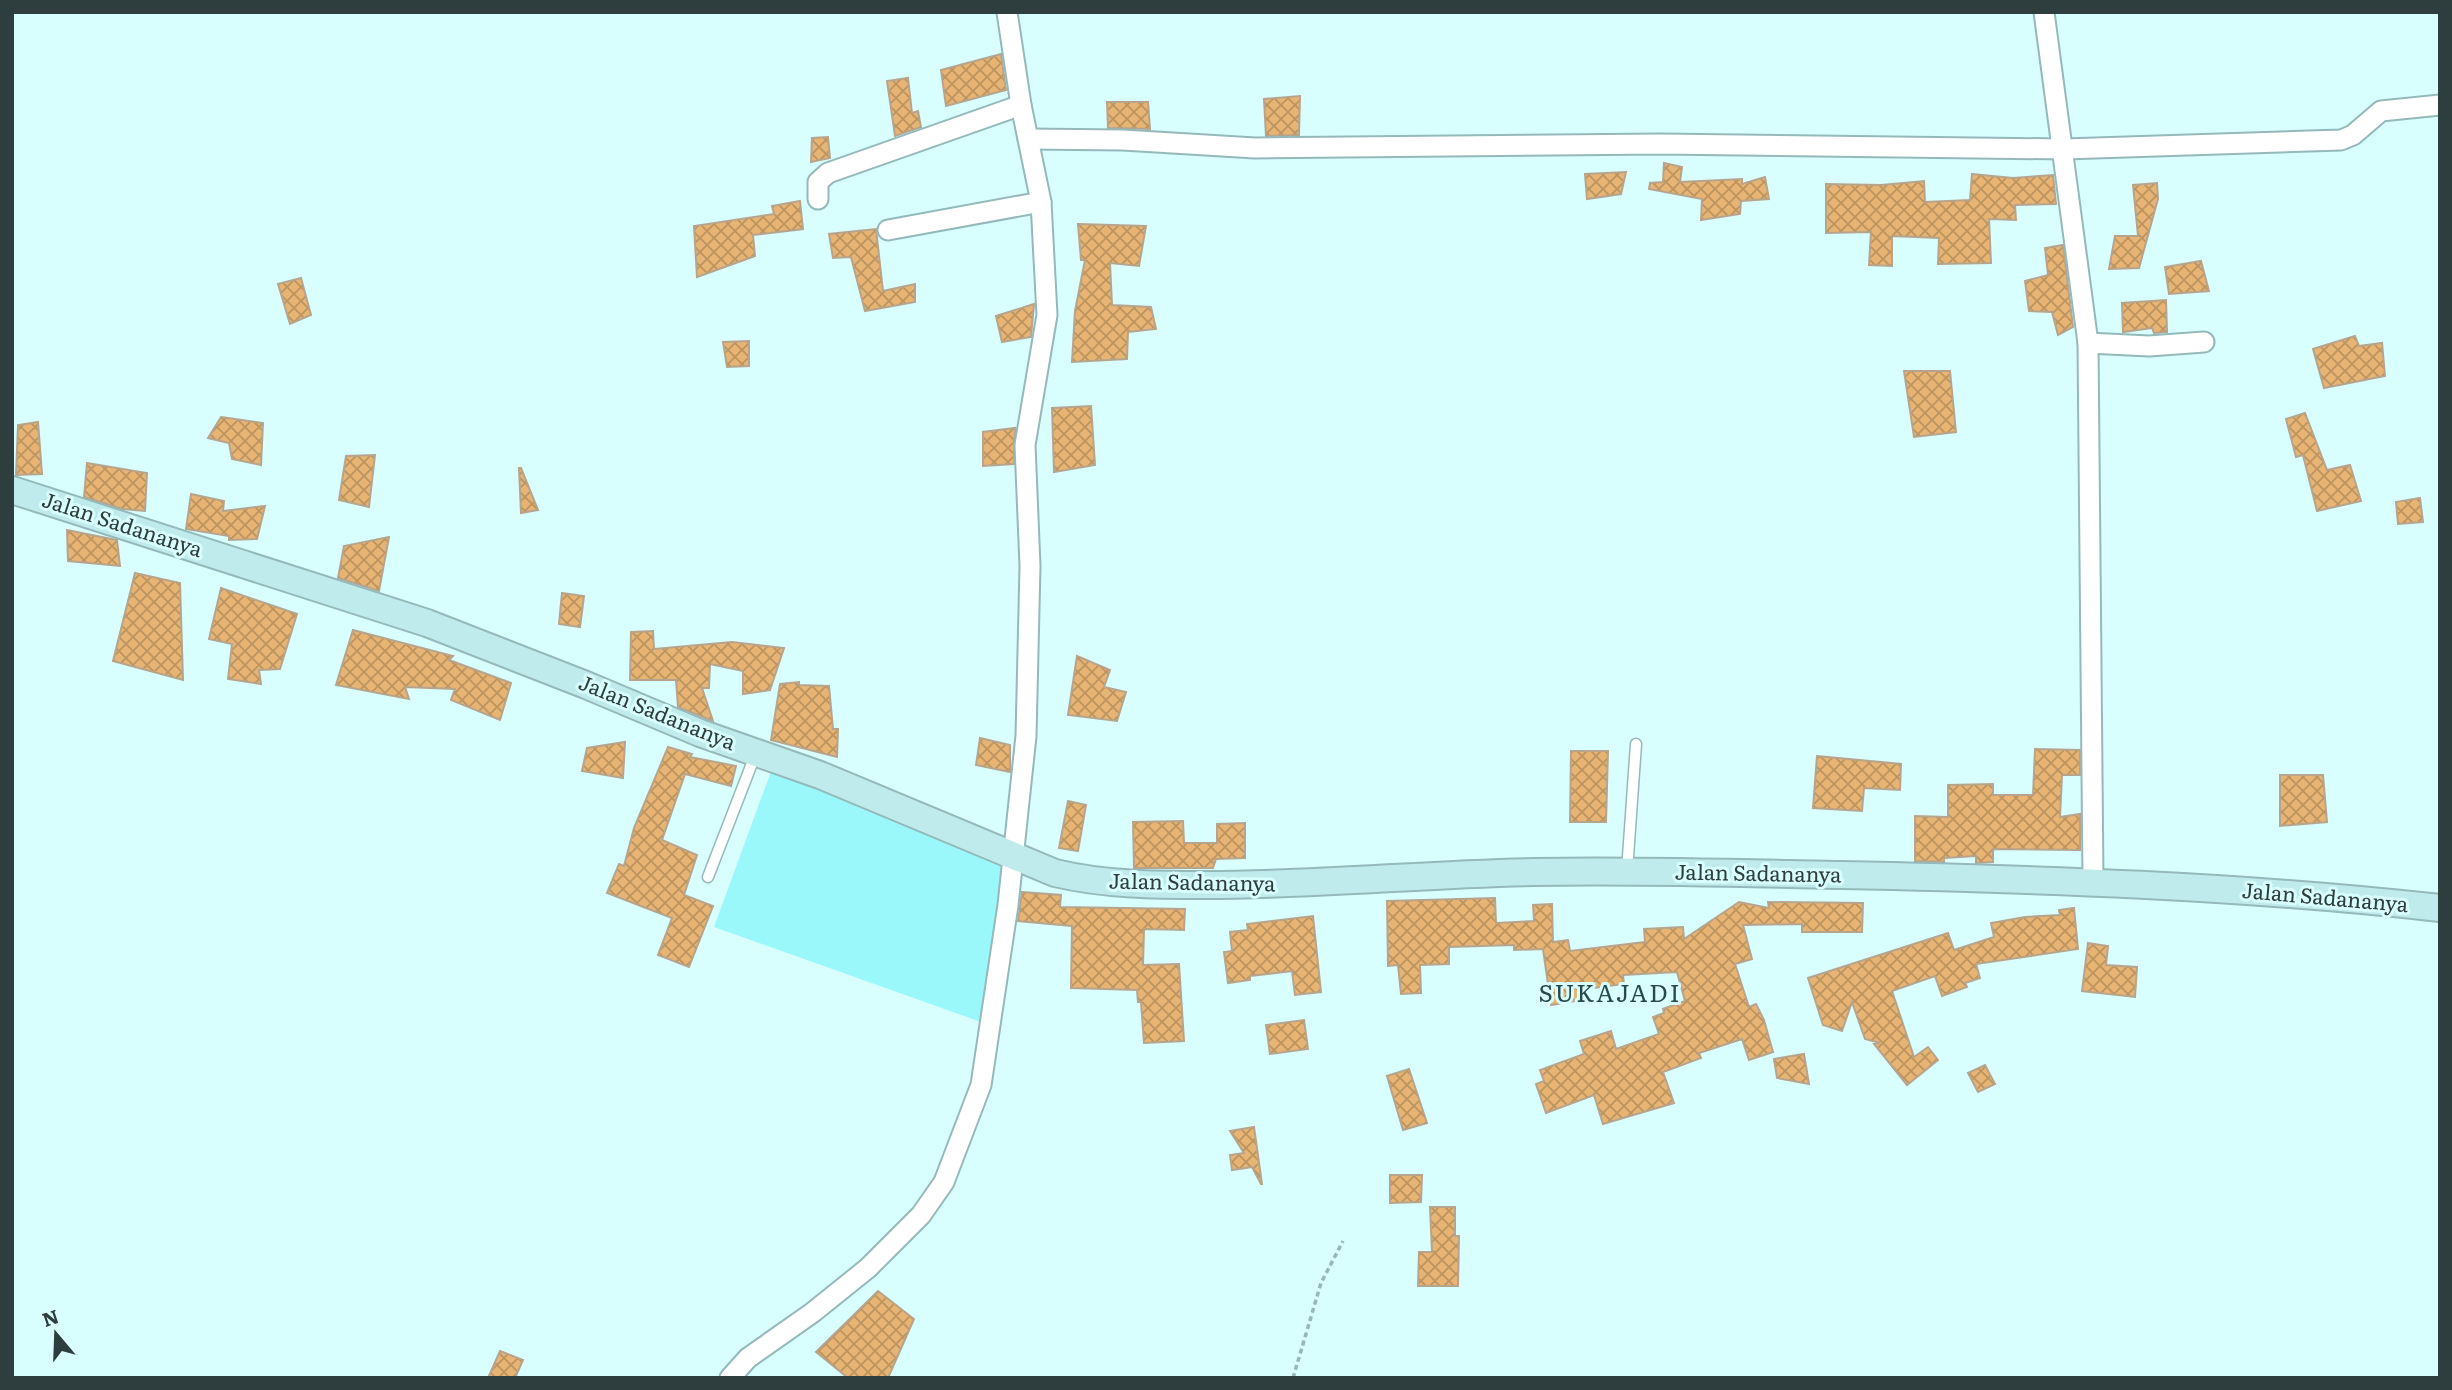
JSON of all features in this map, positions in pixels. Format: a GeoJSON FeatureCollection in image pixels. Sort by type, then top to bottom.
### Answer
{"type":"FeatureCollection","features":[{"type":"Feature","properties":{"kind":"street"},"geometry":{"type":"LineString","coordinates":[[730,1378],[748,1358],[812,1313],[876,1261],[921,1215],[944,1182],[981,1085],[1014,856],[1026,736],[1030,633],[1025,445],[1047,314],[1041,202],[1021,106],[1007,12]]}},
{"type":"Feature","properties":{"kind":"street"},"geometry":{"type":"LineString","coordinates":[[2045,12],[2088,343],[2093,880]]}},
{"type":"Feature","properties":{"kind":"street"},"geometry":{"type":"LineString","coordinates":[[1028,139],[1123,140],[1255,148],[1661,144],[2064,149],[2341,140],[2353,135],[2381,111],[2440,105]]}},
{"type":"Feature","properties":{"kind":"street"},"geometry":{"type":"LineString","coordinates":[[818,198],[818,182],[828,173],[1021,106]]}},
{"type":"Feature","properties":{"kind":"street"},"geometry":{"type":"LineString","coordinates":[[888,230],[1041,202]]}},
{"type":"Feature","properties":{"kind":"street"},"geometry":{"type":"LineString","coordinates":[[2088,343],[2149,346],[2204,342]]}},
{"type":"Feature","properties":{"kind":"street","name":"Jalan Sadananya"},"geometry":{"type":"LineString","coordinates":[[12,490],[427,623],[700,733],[820,775],[1055,873],[1133,886],[1290,885],[1532,872],[1628,871],[2093,880],[2346,898],[2440,908]]}},
{"type":"Feature","properties":{"kind":"lane"},"geometry":{"type":"LineString","coordinates":[[1628,871],[1636,744]]}},
{"type":"Feature","properties":{"kind":"lane"},"geometry":{"type":"LineString","coordinates":[[708,877],[757,752]]}},
{"type":"Feature","properties":{"kind":"path"},"geometry":{"type":"LineString","coordinates":[[1293,1378],[1321,1283],[1343,1241]]}},
{"type":"Feature","properties":{"kind":"shaded area"},"geometry":{"type":"Polygon","coordinates":[[[773,766],[1009,868],[984,1023],[714,927],[773,766]]]}},
{"type":"Feature","properties":{"kind":"building"},"geometry":{"type":"Polygon","coordinates":[[[1001,54],[1006,90],[946,106],[941,70],[1001,54]]]}},
{"type":"Feature","properties":{"kind":"building"},"geometry":{"type":"Polygon","coordinates":[[[908,78],[912,113],[918,111],[921,127],[895,136],[887,81],[908,78]]]}},
{"type":"Feature","properties":{"kind":"building"},"geometry":{"type":"Polygon","coordinates":[[[1300,96],[1299,135],[1266,136],[1264,99],[1300,96]]]}},
{"type":"Feature","properties":{"kind":"building"},"geometry":{"type":"Polygon","coordinates":[[[1107,102],[1148,102],[1150,129],[1108,128],[1107,102]]]}},
{"type":"Feature","properties":{"kind":"building"},"geometry":{"type":"Polygon","coordinates":[[[828,137],[830,158],[811,162],[812,138],[828,137]]]}},
{"type":"Feature","properties":{"kind":"building"},"geometry":{"type":"Polygon","coordinates":[[[1664,163],[1682,167],[1680,182],[1742,179],[1742,184],[1765,177],[1769,199],[1741,201],[1740,214],[1701,220],[1702,199],[1649,189],[1650,183],[1663,182],[1664,163]]]}},
{"type":"Feature","properties":{"kind":"building"},"geometry":{"type":"Polygon","coordinates":[[[1626,172],[1621,194],[1587,199],[1585,174],[1626,172]]]}},
{"type":"Feature","properties":{"kind":"building"},"geometry":{"type":"Polygon","coordinates":[[[1972,174],[2013,178],[2053,175],[2056,204],[2015,205],[2016,220],[1989,219],[1991,263],[1938,264],[1939,238],[1892,236],[1892,266],[1869,265],[1871,232],[1826,233],[1826,184],[1881,185],[1924,181],[1925,202],[1970,200],[1972,174]]]}},
{"type":"Feature","properties":{"kind":"building"},"geometry":{"type":"Polygon","coordinates":[[[2157,183],[2158,199],[2139,268],[2109,269],[2115,236],[2138,236],[2133,185],[2157,183]]]}},
{"type":"Feature","properties":{"kind":"building"},"geometry":{"type":"Polygon","coordinates":[[[800,201],[803,229],[753,235],[755,256],[697,277],[694,226],[774,214],[772,206],[800,201]]]}},
{"type":"Feature","properties":{"kind":"building"},"geometry":{"type":"Polygon","coordinates":[[[1078,224],[1146,226],[1139,266],[1110,263],[1112,305],[1151,307],[1156,329],[1128,332],[1127,359],[1072,362],[1075,311],[1085,260],[1081,260],[1078,224]]]}},
{"type":"Feature","properties":{"kind":"building"},"geometry":{"type":"Polygon","coordinates":[[[876,229],[883,291],[915,284],[915,302],[865,311],[851,257],[833,258],[829,234],[876,229]]]}},
{"type":"Feature","properties":{"kind":"building"},"geometry":{"type":"Polygon","coordinates":[[[2063,245],[2073,327],[2058,335],[2052,312],[2029,311],[2025,281],[2048,275],[2045,248],[2063,245]]]}},
{"type":"Feature","properties":{"kind":"building"},"geometry":{"type":"Polygon","coordinates":[[[2201,261],[2209,291],[2169,294],[2165,267],[2201,261]]]}},
{"type":"Feature","properties":{"kind":"building"},"geometry":{"type":"Polygon","coordinates":[[[301,278],[311,315],[290,324],[278,284],[301,278]]]}},
{"type":"Feature","properties":{"kind":"building"},"geometry":{"type":"Polygon","coordinates":[[[2166,300],[2167,332],[2154,333],[2152,328],[2123,332],[2122,303],[2166,300]]]}},
{"type":"Feature","properties":{"kind":"building"},"geometry":{"type":"Polygon","coordinates":[[[1034,304],[1031,337],[1002,342],[996,316],[1034,304]]]}},
{"type":"Feature","properties":{"kind":"building"},"geometry":{"type":"Polygon","coordinates":[[[2355,336],[2359,346],[2382,343],[2385,376],[2324,388],[2313,349],[2355,336]]]}},
{"type":"Feature","properties":{"kind":"building"},"geometry":{"type":"Polygon","coordinates":[[[749,341],[749,366],[727,367],[723,342],[749,341]]]}},
{"type":"Feature","properties":{"kind":"building"},"geometry":{"type":"Polygon","coordinates":[[[1904,371],[1950,371],[1956,432],[1914,437],[1904,371]]]}},
{"type":"Feature","properties":{"kind":"building"},"geometry":{"type":"Polygon","coordinates":[[[1091,406],[1095,465],[1054,472],[1052,408],[1091,406]]]}},
{"type":"Feature","properties":{"kind":"building"},"geometry":{"type":"Polygon","coordinates":[[[2305,413],[2327,470],[2350,465],[2361,501],[2317,511],[2303,455],[2296,457],[2286,419],[2305,413]]]}},
{"type":"Feature","properties":{"kind":"building"},"geometry":{"type":"Polygon","coordinates":[[[221,417],[263,423],[261,465],[232,459],[229,443],[208,438],[221,417]]]}},
{"type":"Feature","properties":{"kind":"building"},"geometry":{"type":"Polygon","coordinates":[[[38,422],[42,474],[16,475],[18,425],[38,422]]]}},
{"type":"Feature","properties":{"kind":"building"},"geometry":{"type":"Polygon","coordinates":[[[1015,428],[1014,464],[983,466],[983,432],[1015,428]]]}},
{"type":"Feature","properties":{"kind":"building"},"geometry":{"type":"Polygon","coordinates":[[[375,455],[369,507],[339,500],[346,456],[375,455]]]}},
{"type":"Feature","properties":{"kind":"building"},"geometry":{"type":"Polygon","coordinates":[[[87,463],[147,473],[145,511],[122,509],[84,497],[87,463]]]}},
{"type":"Feature","properties":{"kind":"building"},"geometry":{"type":"Polygon","coordinates":[[[521,468],[538,510],[521,513],[521,468]]]}},
{"type":"Feature","properties":{"kind":"building"},"geometry":{"type":"Polygon","coordinates":[[[191,494],[224,501],[223,511],[265,506],[257,539],[229,540],[229,536],[186,529],[191,494]]]}},
{"type":"Feature","properties":{"kind":"building"},"geometry":{"type":"Polygon","coordinates":[[[2420,498],[2423,522],[2398,524],[2396,502],[2420,498]]]}},
{"type":"Feature","properties":{"kind":"building"},"geometry":{"type":"Polygon","coordinates":[[[67,530],[117,540],[120,566],[68,561],[67,530]]]}},
{"type":"Feature","properties":{"kind":"building"},"geometry":{"type":"Polygon","coordinates":[[[389,537],[379,591],[338,578],[344,546],[389,537]]]}},
{"type":"Feature","properties":{"kind":"building"},"geometry":{"type":"Polygon","coordinates":[[[135,573],[180,583],[183,680],[113,661],[135,573]]]}},
{"type":"Feature","properties":{"kind":"building"},"geometry":{"type":"Polygon","coordinates":[[[221,588],[297,614],[280,669],[259,670],[261,684],[228,679],[232,644],[209,639],[221,588]]]}},
{"type":"Feature","properties":{"kind":"building"},"geometry":{"type":"Polygon","coordinates":[[[562,593],[584,596],[580,627],[559,624],[562,593]]]}},
{"type":"Feature","properties":{"kind":"building"},"geometry":{"type":"Polygon","coordinates":[[[353,630],[453,656],[449,660],[511,683],[500,720],[451,700],[455,689],[405,687],[409,699],[336,685],[353,630]]]}},
{"type":"Feature","properties":{"kind":"building"},"geometry":{"type":"Polygon","coordinates":[[[653,631],[654,649],[732,642],[784,648],[770,690],[743,694],[743,671],[710,664],[709,688],[702,688],[713,721],[678,707],[676,680],[630,680],[631,632],[653,631]]]}},
{"type":"Feature","properties":{"kind":"building"},"geometry":{"type":"Polygon","coordinates":[[[1077,656],[1110,670],[1104,687],[1126,692],[1117,721],[1068,715],[1077,656]]]}},
{"type":"Feature","properties":{"kind":"building"},"geometry":{"type":"Polygon","coordinates":[[[799,682],[799,685],[829,686],[833,729],[838,729],[837,757],[771,740],[780,684],[799,682]]]}},
{"type":"Feature","properties":{"kind":"building"},"geometry":{"type":"Polygon","coordinates":[[[980,738],[1010,745],[1010,772],[976,765],[980,738]]]}},
{"type":"Feature","properties":{"kind":"building"},"geometry":{"type":"Polygon","coordinates":[[[625,742],[623,778],[582,771],[587,748],[625,742]]]}},
{"type":"Feature","properties":{"kind":"building"},"geometry":{"type":"Polygon","coordinates":[[[668,747],[692,754],[690,757],[736,766],[731,786],[685,774],[662,840],[697,855],[684,895],[713,906],[689,967],[658,955],[672,918],[607,893],[619,864],[624,866],[634,828],[668,747]]]}},
{"type":"Feature","properties":{"kind":"building"},"geometry":{"type":"Polygon","coordinates":[[[2035,749],[2080,750],[2080,775],[2062,775],[2060,817],[2080,814],[2080,850],[1993,849],[1993,862],[1976,863],[1976,856],[1944,858],[1944,862],[1915,861],[1915,816],[1948,817],[1948,785],[1993,784],[1993,795],[2033,795],[2035,749]]]}},
{"type":"Feature","properties":{"kind":"building"},"geometry":{"type":"Polygon","coordinates":[[[1571,751],[1608,751],[1606,822],[1570,822],[1571,751]]]}},
{"type":"Feature","properties":{"kind":"building"},"geometry":{"type":"Polygon","coordinates":[[[1817,756],[1901,764],[1900,790],[1864,788],[1862,811],[1813,808],[1817,756]]]}},
{"type":"Feature","properties":{"kind":"building"},"geometry":{"type":"Polygon","coordinates":[[[2280,775],[2323,775],[2327,822],[2280,826],[2280,775]]]}},
{"type":"Feature","properties":{"kind":"building"},"geometry":{"type":"Polygon","coordinates":[[[1068,801],[1086,805],[1078,851],[1059,848],[1068,801]]]}},
{"type":"Feature","properties":{"kind":"building"},"geometry":{"type":"Polygon","coordinates":[[[1183,821],[1184,843],[1217,843],[1217,824],[1245,823],[1245,858],[1216,859],[1213,868],[1134,868],[1133,822],[1183,821]]]}},
{"type":"Feature","properties":{"kind":"building"},"geometry":{"type":"Polygon","coordinates":[[[1022,892],[1061,895],[1060,907],[1185,909],[1184,930],[1144,929],[1143,965],[1179,964],[1184,1041],[1144,1043],[1141,1002],[1138,1002],[1137,990],[1071,988],[1072,926],[1018,921],[1022,892]]]}},
{"type":"Feature","properties":{"kind":"building"},"geometry":{"type":"Polygon","coordinates":[[[1495,898],[1496,923],[1534,921],[1533,905],[1552,904],[1553,942],[1568,940],[1570,951],[1645,942],[1644,929],[1683,927],[1684,939],[1739,902],[1769,908],[1768,902],[1863,903],[1862,932],[1802,932],[1802,924],[1743,925],[1752,959],[1735,964],[1749,1007],[1756,1004],[1764,1020],[1773,1052],[1749,1060],[1742,1039],[1699,1053],[1701,1058],[1663,1072],[1674,1103],[1603,1124],[1594,1095],[1546,1113],[1536,1084],[1544,1081],[1540,1070],[1584,1054],[1580,1041],[1611,1031],[1616,1049],[1659,1034],[1653,1017],[1664,1013],[1663,1009],[1685,1001],[1677,972],[1623,975],[1624,984],[1586,989],[1587,999],[1551,1005],[1543,949],[1514,950],[1514,945],[1449,947],[1449,964],[1420,965],[1421,993],[1401,994],[1398,965],[1388,966],[1387,901],[1495,898]]]}},
{"type":"Feature","properties":{"kind":"building"},"geometry":{"type":"Polygon","coordinates":[[[2074,908],[2078,949],[1976,964],[1980,978],[1965,983],[1967,987],[1942,996],[1935,976],[1892,991],[1914,1057],[1928,1047],[1938,1060],[1907,1085],[1874,1044],[1880,1043],[1865,1039],[1852,1002],[1842,1031],[1823,1025],[1808,978],[1948,933],[1954,950],[1994,937],[1991,923],[2060,915],[2059,910],[2074,908]]]}},
{"type":"Feature","properties":{"kind":"building"},"geometry":{"type":"Polygon","coordinates":[[[1313,916],[1321,992],[1295,995],[1292,971],[1250,976],[1250,980],[1228,983],[1224,952],[1232,951],[1230,932],[1248,930],[1247,924],[1313,916]]]}},
{"type":"Feature","properties":{"kind":"building"},"geometry":{"type":"Polygon","coordinates":[[[2088,943],[2108,946],[2106,965],[2137,967],[2135,997],[2082,991],[2088,943]]]}},
{"type":"Feature","properties":{"kind":"building"},"geometry":{"type":"Polygon","coordinates":[[[1304,1020],[1308,1049],[1270,1054],[1266,1025],[1304,1020]]]}},
{"type":"Feature","properties":{"kind":"building"},"geometry":{"type":"Polygon","coordinates":[[[1804,1054],[1809,1084],[1777,1078],[1774,1059],[1804,1054]]]}},
{"type":"Feature","properties":{"kind":"building"},"geometry":{"type":"Polygon","coordinates":[[[1985,1065],[1995,1084],[1978,1092],[1968,1073],[1985,1065]]]}},
{"type":"Feature","properties":{"kind":"building"},"geometry":{"type":"Polygon","coordinates":[[[1409,1069],[1427,1123],[1403,1130],[1387,1076],[1409,1069]]]}},
{"type":"Feature","properties":{"kind":"building"},"geometry":{"type":"Polygon","coordinates":[[[1254,1127],[1262,1184],[1252,1167],[1232,1170],[1230,1155],[1244,1153],[1230,1131],[1254,1127]]]}},
{"type":"Feature","properties":{"kind":"building"},"geometry":{"type":"Polygon","coordinates":[[[1390,1175],[1422,1175],[1421,1202],[1390,1203],[1390,1175]]]}},
{"type":"Feature","properties":{"kind":"building"},"geometry":{"type":"Polygon","coordinates":[[[1430,1207],[1455,1207],[1455,1236],[1459,1236],[1458,1286],[1418,1286],[1419,1252],[1432,1252],[1430,1207]]]}},
{"type":"Feature","properties":{"kind":"building"},"geometry":{"type":"Polygon","coordinates":[[[878,1291],[914,1319],[888,1378],[848,1378],[816,1352],[878,1291]]]}},
{"type":"Feature","properties":{"kind":"building"},"geometry":{"type":"Polygon","coordinates":[[[500,1351],[523,1360],[515,1378],[488,1378],[500,1351]]]}},
{"type":"Feature","properties":{"kind":"district","name":"SUKAJADI"},"geometry":{"type":"Point","coordinates":[1610,994]}}]}
